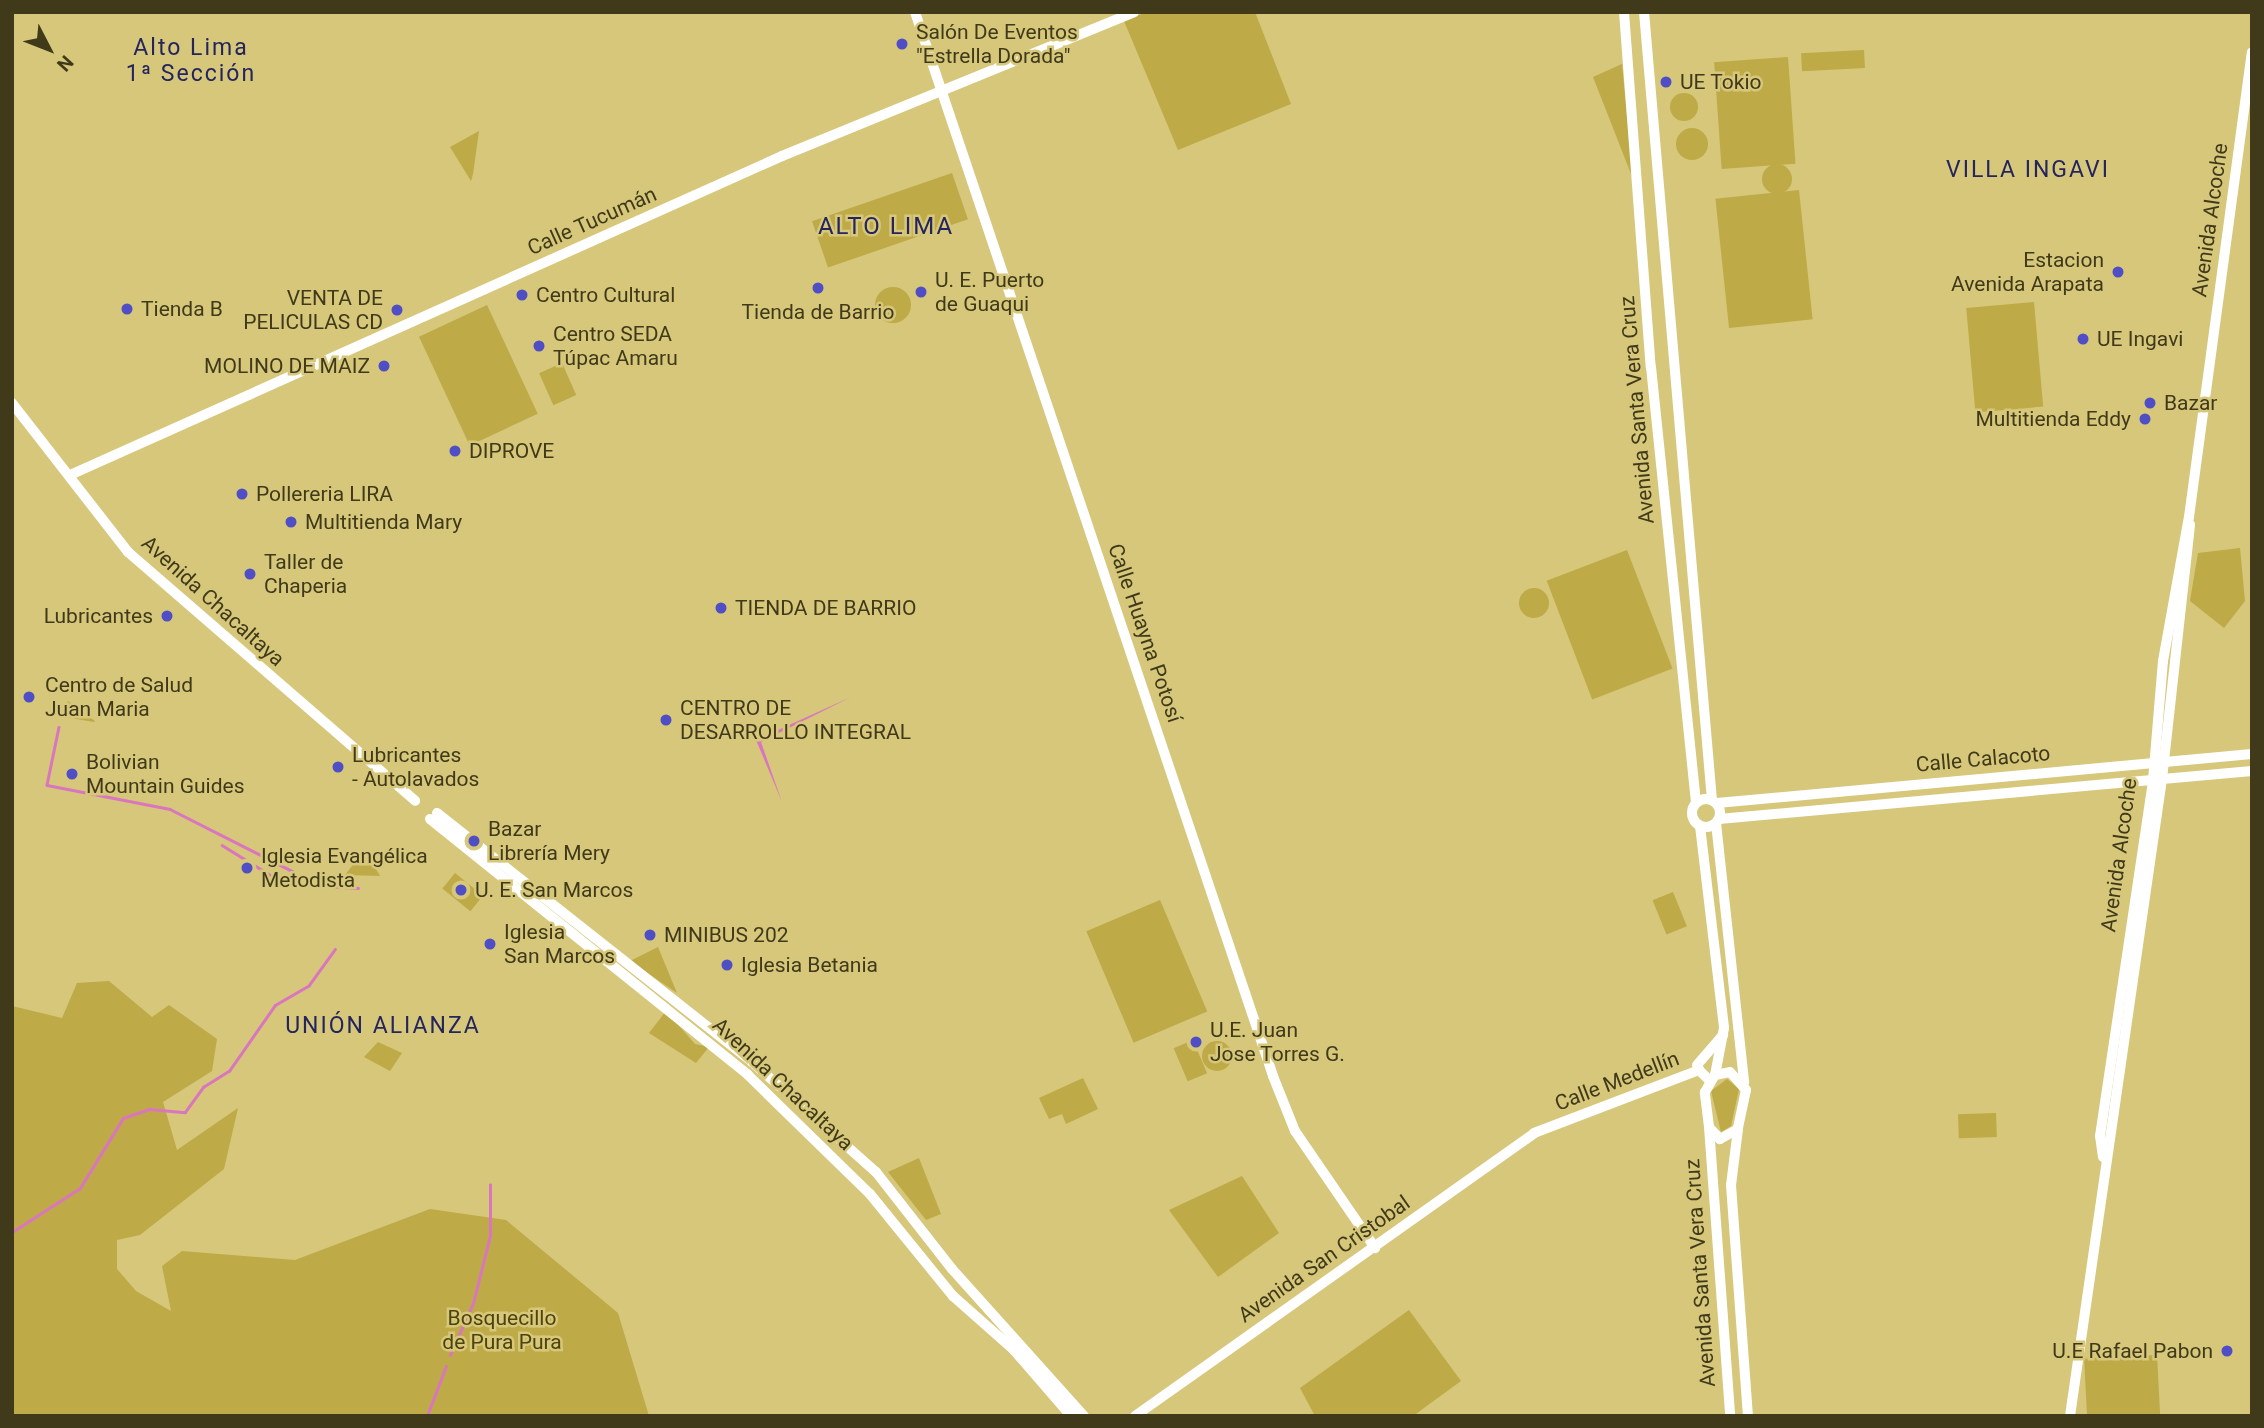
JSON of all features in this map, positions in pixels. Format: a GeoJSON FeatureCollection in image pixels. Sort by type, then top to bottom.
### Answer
{"type":"FeatureCollection","features":[{"type":"Feature","properties":{"kind":"main road","name":"Avenida Santa Vera Cruz"},"geometry":{"type":"LineString","coordinates":[[1623,12],[1651,367],[1696,802],[1692,813],[1700,826]]}},
{"type":"Feature","properties":{"kind":"main road","name":"Avenida Santa Vera Cruz"},"geometry":{"type":"LineString","coordinates":[[1644,12],[1714,801],[1718,821]]}},
{"type":"Feature","properties":{"kind":"main road","name":"Calle Calacoto"},"geometry":{"type":"LineString","coordinates":[[1696,802],[2252,754]]}},
{"type":"Feature","properties":{"kind":"main road","name":"Calle Calacoto"},"geometry":{"type":"LineString","coordinates":[[1700,826],[1718,821],[2252,771]]}},
{"type":"Feature","properties":{"kind":"street","name":"Calle Huayna Potosí"},"geometry":{"type":"LineString","coordinates":[[915,12],[1273,1076],[1295,1132],[1375,1248]]}},
{"type":"Feature","properties":{"kind":"street","name":"Calle Tucumán"},"geometry":{"type":"LineString","coordinates":[[70,475],[941,91],[1134,12]]}},
{"type":"Feature","properties":{"kind":"street","name":"Avenida Alcoche"},"geometry":{"type":"LineString","coordinates":[[2070,1416],[2103,1157],[2157,779],[2155,763],[2191,545],[2189,517],[2252,52]]}},
{"type":"Feature","properties":{"kind":"street","name":"Avenida Chacaltaya"},"geometry":{"type":"LineString","coordinates":[[12,403],[70,475],[115,537],[168,590],[415,802]]}},
{"type":"Feature","properties":{"kind":"street","name":"Avenida Chacaltaya"},"geometry":{"type":"LineString","coordinates":[[1071,1416],[1013,1349],[953,1296],[870,1194],[748,1075],[434,816],[720,1036],[876,1172],[952,1269],[1084,1416]]}},
{"type":"Feature","properties":{"kind":"street"},"geometry":{"type":"LineString","coordinates":[[1718,821],[1744,1082]]}},
{"type":"Feature","properties":{"kind":"street"},"geometry":{"type":"LineString","coordinates":[[1700,826],[1723,1035],[1712,1078]]}},
{"type":"Feature","properties":{"kind":"street"},"geometry":{"type":"LineString","coordinates":[[1697,1065],[1723,1035]]}},
{"type":"Feature","properties":{"kind":"street","name":"Calle Medellín"},"geometry":{"type":"LineString","coordinates":[[1534,1133],[1699,1070],[1712,1078]]}},
{"type":"Feature","properties":{"kind":"street"},"geometry":{"type":"LineString","coordinates":[[1712,1078],[1730,1072],[1744,1082]]}},
{"type":"Feature","properties":{"kind":"street","name":"Avenida Santa Vera Cruz"},"geometry":{"type":"LineString","coordinates":[[1712,1078],[1709,1127],[1730,1416]]}},
{"type":"Feature","properties":{"kind":"street","name":"Avenida Santa Vera Cruz"},"geometry":{"type":"LineString","coordinates":[[1744,1082],[1731,1185],[1748,1416]]}},
{"type":"Feature","properties":{"kind":"street"},"geometry":{"type":"LineString","coordinates":[[1709,1127],[1720,1139],[1738,1129]]}},
{"type":"Feature","properties":{"kind":"street","name":"Avenida San Cristobal"},"geometry":{"type":"LineString","coordinates":[[1135,1416],[1534,1133]]}},
{"type":"Feature","properties":{"kind":"green space"},"geometry":{"type":"Polygon","coordinates":[[[1147,12],[1255,12],[1291,104],[1178,150],[1124,21],[1147,12]]]}},
{"type":"Feature","properties":{"kind":"green space"},"geometry":{"type":"Polygon","coordinates":[[[1864,50],[1865,68],[1802,71],[1801,53],[1864,50]]]}},
{"type":"Feature","properties":{"kind":"green space"},"geometry":{"type":"Polygon","coordinates":[[[1788,57],[1795,164],[1722,169],[1714,62],[1788,57]]]}},
{"type":"Feature","properties":{"kind":"green space"},"geometry":{"type":"Polygon","coordinates":[[[1622,64],[1633,179],[1593,77],[1622,64]]]}},
{"type":"Feature","properties":{"kind":"green space"},"geometry":{"type":"Polygon","coordinates":[[[1684,93],[1694,97],[1698,107],[1694,117],[1684,121],[1674,117],[1670,107],[1674,97],[1684,93]]]}},
{"type":"Feature","properties":{"kind":"green space"},"geometry":{"type":"Polygon","coordinates":[[[1692,128],[1703,133],[1708,144],[1703,155],[1692,160],[1681,155],[1676,144],[1681,133],[1692,128]]]}},
{"type":"Feature","properties":{"kind":"green space"},"geometry":{"type":"Polygon","coordinates":[[[479,131],[473,174],[471,181],[450,147],[479,131]]]}},
{"type":"Feature","properties":{"kind":"green space"},"geometry":{"type":"Polygon","coordinates":[[[1777,164],[1783,165],[1791,173],[1791,185],[1783,193],[1777,194],[1771,193],[1763,185],[1762,179],[1763,173],[1771,165],[1777,164]]]}},
{"type":"Feature","properties":{"kind":"green space"},"geometry":{"type":"Polygon","coordinates":[[[952,173],[968,219],[828,268],[812,221],[952,173]]]}},
{"type":"Feature","properties":{"kind":"green space"},"geometry":{"type":"Polygon","coordinates":[[[1799,190],[1813,319],[1729,328],[1715,199],[1799,190]]]}},
{"type":"Feature","properties":{"kind":"green space"},"geometry":{"type":"Polygon","coordinates":[[[893,287],[906,292],[911,305],[906,318],[893,323],[880,318],[875,305],[880,292],[893,287]]]}},
{"type":"Feature","properties":{"kind":"green space"},"geometry":{"type":"Polygon","coordinates":[[[2034,302],[2043,407],[1975,413],[1966,308],[2034,302]]]}},
{"type":"Feature","properties":{"kind":"green space"},"geometry":{"type":"Polygon","coordinates":[[[487,305],[538,414],[470,445],[419,337],[487,305]]]}},
{"type":"Feature","properties":{"kind":"green space"},"geometry":{"type":"Polygon","coordinates":[[[562,363],[576,395],[553,405],[539,373],[562,363]]]}},
{"type":"Feature","properties":{"kind":"green space"},"geometry":{"type":"Polygon","coordinates":[[[2240,548],[2245,601],[2224,628],[2190,601],[2198,553],[2240,548]]]}},
{"type":"Feature","properties":{"kind":"green space"},"geometry":{"type":"Polygon","coordinates":[[[1627,550],[1673,669],[1592,699],[1547,581],[1627,550]]]}},
{"type":"Feature","properties":{"kind":"green space"},"geometry":{"type":"Polygon","coordinates":[[[1534,588],[1540,589],[1548,597],[1548,609],[1540,617],[1534,618],[1528,617],[1520,609],[1519,603],[1520,597],[1528,589],[1534,588]]]}},
{"type":"Feature","properties":{"kind":"green space"},"geometry":{"type":"Polygon","coordinates":[[[68,701],[95,721],[59,716],[68,701]]]}},
{"type":"Feature","properties":{"kind":"green space"},"geometry":{"type":"Polygon","coordinates":[[[362,853],[376,869],[380,876],[345,875],[362,853]]]}},
{"type":"Feature","properties":{"kind":"green space"},"geometry":{"type":"Polygon","coordinates":[[[455,873],[483,896],[470,911],[442,889],[455,873]]]}},
{"type":"Feature","properties":{"kind":"green space"},"geometry":{"type":"Polygon","coordinates":[[[1673,892],[1687,926],[1666,935],[1653,900],[1673,892]]]}},
{"type":"Feature","properties":{"kind":"green space"},"geometry":{"type":"Polygon","coordinates":[[[1160,900],[1207,1011],[1134,1043],[1086,931],[1160,900]]]}},
{"type":"Feature","properties":{"kind":"green space"},"geometry":{"type":"Polygon","coordinates":[[[658,947],[677,993],[630,961],[658,947]]]}},
{"type":"Feature","properties":{"kind":"green space","name":"Bosquecillo de Pura Pura"},"geometry":{"type":"Polygon","coordinates":[[[109,981],[152,1017],[169,1005],[217,1039],[212,1071],[163,1102],[177,1150],[238,1108],[224,1169],[140,1235],[117,1240],[117,1269],[136,1291],[171,1311],[162,1266],[182,1251],[295,1260],[430,1209],[506,1220],[618,1313],[649,1416],[12,1416],[12,1006],[62,1018],[77,983],[109,981]]]}},
{"type":"Feature","properties":{"kind":"green space"},"geometry":{"type":"Polygon","coordinates":[[[666,1011],[695,1044],[709,1047],[696,1063],[649,1033],[666,1011]]]}},
{"type":"Feature","properties":{"kind":"green space"},"geometry":{"type":"Polygon","coordinates":[[[1193,1040],[1207,1073],[1188,1081],[1174,1048],[1193,1040]]]}},
{"type":"Feature","properties":{"kind":"green space"},"geometry":{"type":"Polygon","coordinates":[[[1217,1041],[1228,1045],[1232,1056],[1228,1067],[1217,1071],[1206,1067],[1202,1056],[1206,1045],[1217,1041]]]}},
{"type":"Feature","properties":{"kind":"green space"},"geometry":{"type":"Polygon","coordinates":[[[378,1042],[402,1053],[390,1071],[364,1057],[378,1042]]]}},
{"type":"Feature","properties":{"kind":"green space"},"geometry":{"type":"Polygon","coordinates":[[[1083,1078],[1098,1109],[1066,1124],[1062,1114],[1049,1119],[1039,1098],[1083,1078]]]}},
{"type":"Feature","properties":{"kind":"green space"},"geometry":{"type":"Polygon","coordinates":[[[1727,1079],[1739,1089],[1731,1126],[1721,1132],[1711,1091],[1727,1079]]]}},
{"type":"Feature","properties":{"kind":"green space"},"geometry":{"type":"Polygon","coordinates":[[[1996,1113],[1997,1137],[1959,1138],[1958,1114],[1996,1113]]]}},
{"type":"Feature","properties":{"kind":"green space"},"geometry":{"type":"Polygon","coordinates":[[[919,1158],[941,1214],[926,1220],[888,1172],[919,1158]]]}},
{"type":"Feature","properties":{"kind":"green space"},"geometry":{"type":"Polygon","coordinates":[[[1242,1176],[1279,1233],[1218,1277],[1169,1210],[1242,1176]]]}},
{"type":"Feature","properties":{"kind":"green space"},"geometry":{"type":"Polygon","coordinates":[[[1409,1310],[1461,1381],[1413,1416],[1315,1416],[1300,1388],[1409,1310]]]}},
{"type":"Feature","properties":{"kind":"green space"},"geometry":{"type":"Polygon","coordinates":[[[2157,1355],[2160,1416],[2087,1416],[2084,1359],[2157,1355]]]}},
{"type":"Feature","properties":{"kind":"shaded area"},"geometry":{"type":"Polygon","coordinates":[[[851,697],[761,742],[782,802],[756,740],[851,697]]]}},
{"type":"Feature","properties":{"kind":"waterway"},"geometry":{"type":"LineString","coordinates":[[59,727],[47,785],[170,809],[294,872]]}},
{"type":"Feature","properties":{"kind":"waterway"},"geometry":{"type":"LineString","coordinates":[[222,845],[283,883],[358,888]]}},
{"type":"Feature","properties":{"kind":"waterway"},"geometry":{"type":"LineString","coordinates":[[12,1232],[80,1188],[123,1118],[149,1109],[185,1112],[203,1087],[229,1071],[275,1005],[309,985],[335,949]]}},
{"type":"Feature","properties":{"kind":"waterway"},"geometry":{"type":"LineString","coordinates":[[450,1355],[473,1303],[490,1236],[490,1185]]}},
{"type":"Feature","properties":{"kind":"waterway"},"geometry":{"type":"LineString","coordinates":[[427,1416],[446,1366]]}},
{"type":"Feature","properties":{"kind":"place","name":"Salón De Eventos \"Estrella Dorada\""},"geometry":{"type":"Point","coordinates":[902,44]}},
{"type":"Feature","properties":{"kind":"place","name":"UE Tokio"},"geometry":{"type":"Point","coordinates":[1666,82]}},
{"type":"Feature","properties":{"kind":"place","name":"Estacion Avenida Arapata"},"geometry":{"type":"Point","coordinates":[2118,272]}},
{"type":"Feature","properties":{"kind":"place","name":"Tienda de Barrio"},"geometry":{"type":"Point","coordinates":[818,288]}},
{"type":"Feature","properties":{"kind":"place","name":"U. E. Puerto de Guaqui"},"geometry":{"type":"Point","coordinates":[921,292]}},
{"type":"Feature","properties":{"kind":"place","name":"Centro Cultural"},"geometry":{"type":"Point","coordinates":[522,295]}},
{"type":"Feature","properties":{"kind":"place","name":"Tienda B"},"geometry":{"type":"Point","coordinates":[127,309]}},
{"type":"Feature","properties":{"kind":"place","name":"VENTA DE PELICULAS CD"},"geometry":{"type":"Point","coordinates":[397,310]}},
{"type":"Feature","properties":{"kind":"place","name":"UE Ingavi"},"geometry":{"type":"Point","coordinates":[2083,339]}},
{"type":"Feature","properties":{"kind":"place","name":"Centro SEDA Túpac Amaru"},"geometry":{"type":"Point","coordinates":[539,346]}},
{"type":"Feature","properties":{"kind":"place","name":"MOLINO DE MAIZ"},"geometry":{"type":"Point","coordinates":[384,366]}},
{"type":"Feature","properties":{"kind":"place","name":"Bazar"},"geometry":{"type":"Point","coordinates":[2150,403]}},
{"type":"Feature","properties":{"kind":"place","name":"Multitienda Eddy"},"geometry":{"type":"Point","coordinates":[2145,419]}},
{"type":"Feature","properties":{"kind":"place","name":"DIPROVE"},"geometry":{"type":"Point","coordinates":[455,451]}},
{"type":"Feature","properties":{"kind":"place","name":"Pollereria LIRA"},"geometry":{"type":"Point","coordinates":[242,494]}},
{"type":"Feature","properties":{"kind":"place","name":"Multitienda Mary"},"geometry":{"type":"Point","coordinates":[291,522]}},
{"type":"Feature","properties":{"kind":"place","name":"Taller de Chaperia"},"geometry":{"type":"Point","coordinates":[250,574]}},
{"type":"Feature","properties":{"kind":"place","name":"TIENDA DE BARRIO"},"geometry":{"type":"Point","coordinates":[721,608]}},
{"type":"Feature","properties":{"kind":"place","name":"Lubricantes"},"geometry":{"type":"Point","coordinates":[167,616]}},
{"type":"Feature","properties":{"kind":"place","name":"Centro de Salud Juan Maria"},"geometry":{"type":"Point","coordinates":[29,697]}},
{"type":"Feature","properties":{"kind":"place","name":"CENTRO DE DESARROLLO INTEGRAL"},"geometry":{"type":"Point","coordinates":[666,720]}},
{"type":"Feature","properties":{"kind":"place","name":"Lubricantes - Autolavados"},"geometry":{"type":"Point","coordinates":[338,767]}},
{"type":"Feature","properties":{"kind":"place","name":"Bolivian Mountain Guides"},"geometry":{"type":"Point","coordinates":[72,774]}},
{"type":"Feature","properties":{"kind":"place","name":"Bazar Librería Mery"},"geometry":{"type":"Point","coordinates":[474,841]}},
{"type":"Feature","properties":{"kind":"place","name":"Iglesia Evangélica Metodista"},"geometry":{"type":"Point","coordinates":[247,868]}},
{"type":"Feature","properties":{"kind":"place","name":"U. E. San Marcos"},"geometry":{"type":"Point","coordinates":[461,890]}},
{"type":"Feature","properties":{"kind":"place","name":"MINIBUS 202"},"geometry":{"type":"Point","coordinates":[650,935]}},
{"type":"Feature","properties":{"kind":"place","name":"Iglesia San Marcos"},"geometry":{"type":"Point","coordinates":[490,944]}},
{"type":"Feature","properties":{"kind":"place","name":"Iglesia Betania"},"geometry":{"type":"Point","coordinates":[727,965]}},
{"type":"Feature","properties":{"kind":"place","name":"U.E. Juan Jose Torres G."},"geometry":{"type":"Point","coordinates":[1196,1042]}},
{"type":"Feature","properties":{"kind":"place","name":"U.E Rafael Pabon"},"geometry":{"type":"Point","coordinates":[2227,1351]}},
{"type":"Feature","properties":{"kind":"district","name":"Alto Lima 1ª Sección"},"geometry":{"type":"Point","coordinates":[191,61]}},
{"type":"Feature","properties":{"kind":"district","name":"VILLA INGAVI"},"geometry":{"type":"Point","coordinates":[2028,170]}},
{"type":"Feature","properties":{"kind":"district","name":"ALTO LIMA"},"geometry":{"type":"Point","coordinates":[886,227]}},
{"type":"Feature","properties":{"kind":"district","name":"UNIÓN ALIANZA"},"geometry":{"type":"Point","coordinates":[383,1026]}}]}
